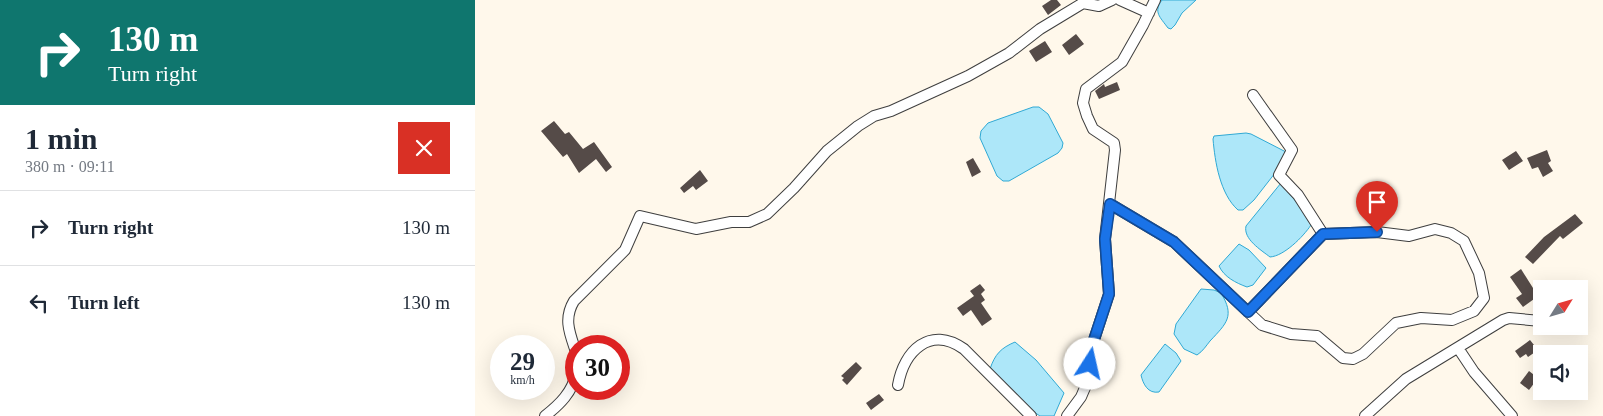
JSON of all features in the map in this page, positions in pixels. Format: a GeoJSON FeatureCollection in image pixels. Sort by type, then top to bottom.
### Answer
{"type":"FeatureCollection","features":[{"type":"Feature","properties":{"kind":"street"},"geometry":{"type":"LineString","coordinates":[[570,335],[568,310],[574,301],[625,250],[640,216],[696,229],[731,222],[749,222],[767,214],[795,188],[827,151],[866,121],[968,76],[1009,53],[1041,29],[1083,3],[1099,6],[1112,0]]}},
{"type":"Feature","properties":{"kind":"street"},"geometry":{"type":"LineString","coordinates":[[1120,0],[1149,13]]}},
{"type":"Feature","properties":{"kind":"street"},"geometry":{"type":"LineString","coordinates":[[1067,416],[1081,397],[1089,376],[1090,352],[1109,294],[1105,239],[1115,150],[1114,143],[1093,129],[1083,102],[1086,89],[1122,62],[1155,0]]}},
{"type":"Feature","properties":{"kind":"street"},"geometry":{"type":"LineString","coordinates":[[1253,95],[1293,150],[1279,175],[1298,194],[1323,234]]}},
{"type":"Feature","properties":{"kind":"street"},"geometry":{"type":"LineString","coordinates":[[1110,204],[1174,242],[1248,312],[1262,325],[1291,334],[1317,336],[1343,358],[1353,359],[1363,354],[1396,323],[1421,318],[1452,320],[1474,311],[1484,298],[1479,273],[1464,241],[1451,233],[1435,229],[1409,236],[1377,232],[1323,234],[1248,312]]}},
{"type":"Feature","properties":{"kind":"street"},"geometry":{"type":"LineString","coordinates":[[1365,416],[1406,379],[1509,318],[1533,320]]}},
{"type":"Feature","properties":{"kind":"street"},"geometry":{"type":"LineString","coordinates":[[897,385],[901,369],[908,356],[925,342],[936,340],[953,341],[964,349],[1031,416]]}},
{"type":"Feature","properties":{"kind":"street"},"geometry":{"type":"LineString","coordinates":[[1458,348],[1474,372],[1512,416]]}},
{"type":"Feature","properties":{"kind":"street"},"geometry":{"type":"LineString","coordinates":[[545,416],[565,397]]}},
{"type":"Feature","properties":{"kind":"water"},"geometry":{"type":"Polygon","coordinates":[[[1162,0],[1196,0],[1182,13],[1171,29],[1168,28],[1160,17],[1158,11],[1162,0]]]}},
{"type":"Feature","properties":{"kind":"water"},"geometry":{"type":"Polygon","coordinates":[[[1033,107],[1039,107],[1048,114],[1063,143],[1062,148],[1058,153],[1009,181],[1003,181],[997,176],[980,138],[981,131],[988,123],[1033,107]]]}},
{"type":"Feature","properties":{"kind":"water"},"geometry":{"type":"Polygon","coordinates":[[[1246,133],[1286,152],[1286,159],[1254,200],[1243,210],[1238,210],[1227,195],[1219,177],[1213,139],[1214,136],[1246,133]]]}},
{"type":"Feature","properties":{"kind":"water"},"geometry":{"type":"Polygon","coordinates":[[[1281,183],[1310,219],[1311,225],[1293,245],[1281,253],[1270,257],[1250,240],[1247,235],[1246,226],[1281,183]]]}},
{"type":"Feature","properties":{"kind":"water"},"geometry":{"type":"Polygon","coordinates":[[[1239,244],[1249,250],[1266,268],[1253,285],[1247,287],[1231,279],[1219,266],[1239,244]]]}},
{"type":"Feature","properties":{"kind":"water"},"geometry":{"type":"Polygon","coordinates":[[[1201,289],[1214,290],[1221,293],[1228,308],[1228,314],[1225,324],[1197,355],[1184,349],[1174,334],[1176,324],[1201,289]]]}},
{"type":"Feature","properties":{"kind":"water"},"geometry":{"type":"Polygon","coordinates":[[[1015,342],[1036,360],[1064,393],[1054,416],[1040,416],[1031,410],[990,369],[999,352],[1015,342]]]}},
{"type":"Feature","properties":{"kind":"water"},"geometry":{"type":"Polygon","coordinates":[[[1165,344],[1176,353],[1181,361],[1159,392],[1155,392],[1149,390],[1141,375],[1165,344]]]}},
{"type":"Feature","properties":{"kind":"building"},"geometry":{"type":"Polygon","coordinates":[[[1051,0],[1057,0],[1061,5],[1048,15],[1042,6],[1051,0]]]}},
{"type":"Feature","properties":{"kind":"building"},"geometry":{"type":"Polygon","coordinates":[[[1076,34],[1084,44],[1069,55],[1062,45],[1076,34]]]}},
{"type":"Feature","properties":{"kind":"building"},"geometry":{"type":"Polygon","coordinates":[[[1045,41],[1052,52],[1036,62],[1029,51],[1045,41]]]}},
{"type":"Feature","properties":{"kind":"building"},"geometry":{"type":"Polygon","coordinates":[[[1117,82],[1120,90],[1099,99],[1095,91],[1104,84],[1105,87],[1117,82]]]}},
{"type":"Feature","properties":{"kind":"building"},"geometry":{"type":"Polygon","coordinates":[[[554,121],[565,134],[569,132],[583,149],[594,142],[612,167],[606,172],[596,159],[579,173],[567,154],[563,157],[541,131],[554,121]]]}},
{"type":"Feature","properties":{"kind":"building"},"geometry":{"type":"Polygon","coordinates":[[[1547,150],[1551,161],[1548,163],[1553,171],[1543,177],[1538,167],[1532,169],[1527,158],[1547,150]]]}},
{"type":"Feature","properties":{"kind":"building"},"geometry":{"type":"Polygon","coordinates":[[[1516,151],[1523,161],[1509,170],[1502,160],[1516,151]]]}},
{"type":"Feature","properties":{"kind":"building"},"geometry":{"type":"Polygon","coordinates":[[[973,158],[981,172],[972,177],[966,162],[973,158]]]}},
{"type":"Feature","properties":{"kind":"building"},"geometry":{"type":"Polygon","coordinates":[[[700,170],[708,181],[696,190],[693,186],[684,193],[680,188],[700,170]]]}},
{"type":"Feature","properties":{"kind":"building"},"geometry":{"type":"Polygon","coordinates":[[[1575,214],[1583,223],[1563,239],[1560,236],[1533,264],[1525,257],[1544,237],[1575,214]]]}},
{"type":"Feature","properties":{"kind":"building"},"geometry":{"type":"Polygon","coordinates":[[[1521,269],[1533,288],[1533,300],[1523,307],[1516,298],[1522,294],[1510,277],[1521,269]]]}},
{"type":"Feature","properties":{"kind":"building"},"geometry":{"type":"Polygon","coordinates":[[[980,284],[985,290],[981,294],[985,300],[981,303],[992,319],[982,326],[971,310],[963,316],[957,308],[974,296],[970,291],[980,284]]]}},
{"type":"Feature","properties":{"kind":"building"},"geometry":{"type":"Polygon","coordinates":[[[1530,340],[1534,345],[1533,354],[1528,357],[1526,354],[1520,358],[1515,351],[1530,340]]]}},
{"type":"Feature","properties":{"kind":"building"},"geometry":{"type":"Polygon","coordinates":[[[856,362],[862,368],[847,385],[841,376],[856,362]]]}},
{"type":"Feature","properties":{"kind":"building"},"geometry":{"type":"Polygon","coordinates":[[[1529,371],[1533,374],[1533,385],[1529,390],[1520,383],[1529,371]]]}},
{"type":"Feature","properties":{"kind":"building"},"geometry":{"type":"Polygon","coordinates":[[[879,394],[884,400],[871,410],[866,403],[879,394]]]}},
{"type":"Feature","properties":{"kind":"route"},"geometry":{"type":"LineString","coordinates":[[1090,364],[1090,352],[1109,294],[1105,239],[1110,204],[1174,242],[1248,312],[1323,234],[1377,232]]}}]}
